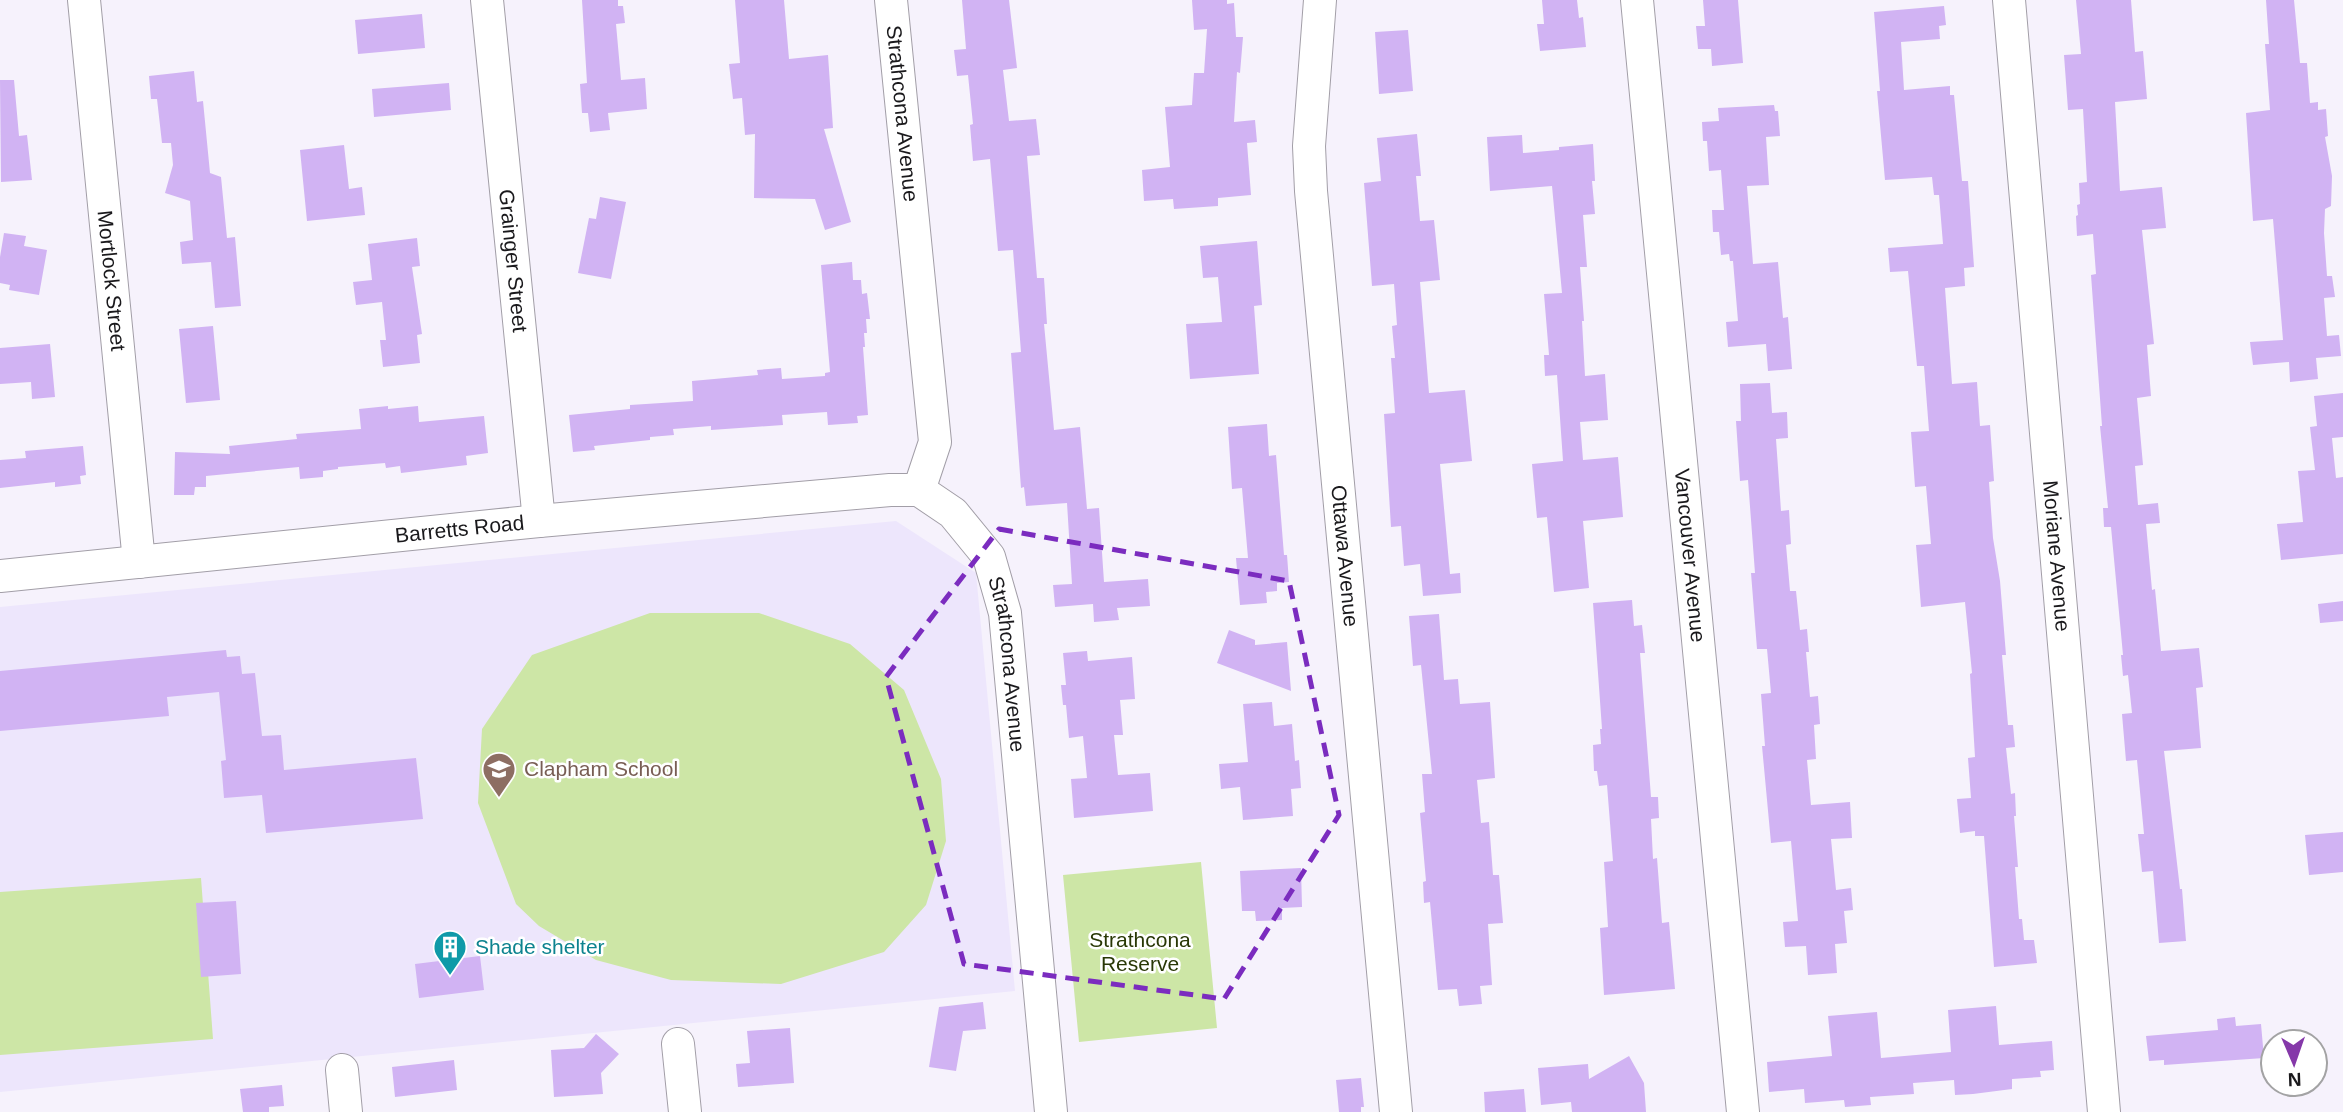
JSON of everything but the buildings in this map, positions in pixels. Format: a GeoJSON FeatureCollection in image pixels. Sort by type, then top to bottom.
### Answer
{"type":"FeatureCollection","features":[{"type":"Feature","properties":{"kind":"street","name":"Mortlock Street"},"geometry":{"type":"LineString","coordinates":[[84,0],[139,562]]}},
{"type":"Feature","properties":{"kind":"street","name":"Grainger Street"},"geometry":{"type":"LineString","coordinates":[[487,0],[539,521]]}},
{"type":"Feature","properties":{"kind":"street","name":"Strathcona Avenue"},"geometry":{"type":"LineString","coordinates":[[891,0],[934,442],[919,490],[953,513],[989,557],[1005,613],[1051,1112]]}},
{"type":"Feature","properties":{"kind":"street","name":"Ottawa Avenue"},"geometry":{"type":"LineString","coordinates":[[1320,0],[1309,146],[1311,191],[1396,1112]]}},
{"type":"Feature","properties":{"kind":"street","name":"Vancouver Avenue"},"geometry":{"type":"LineString","coordinates":[[1637,0],[1743,1112]]}},
{"type":"Feature","properties":{"kind":"street","name":"Moriane Avenue"},"geometry":{"type":"LineString","coordinates":[[2009,0],[2104,1112]]}},
{"type":"Feature","properties":{"kind":"street","name":"Barretts Road"},"geometry":{"type":"LineString","coordinates":[[0,576],[539,521],[890,489],[919,490]]}},
{"type":"Feature","properties":{"kind":"street"},"geometry":{"type":"LineString","coordinates":[[678,1044],[685,1112]]}},
{"type":"Feature","properties":{"kind":"street"},"geometry":{"type":"LineString","coordinates":[[342,1070],[346,1112]]}},
{"type":"Feature","properties":{"kind":"highlighted area"},"geometry":{"type":"Polygon","coordinates":[[[999,529],[1289,581],[1339,815],[1224,999],[964,964],[886,677],[999,529]]]}},
{"type":"Feature","properties":{"kind":"shaded area","name":"Clapham School"},"geometry":{"type":"Polygon","coordinates":[[[896,521],[976,573],[1015,991],[0,1092],[0,607],[896,521]]]}},
{"type":"Feature","properties":{"kind":"green space"},"geometry":{"type":"Polygon","coordinates":[[[650,613],[759,613],[850,644],[904,690],[941,779],[946,841],[926,905],[884,952],[781,984],[671,980],[596,960],[539,926],[516,904],[478,803],[482,729],[532,655],[650,613]]]}},
{"type":"Feature","properties":{"kind":"green space","name":"Strathcona Reserve"},"geometry":{"type":"Polygon","coordinates":[[[1201,862],[1217,1028],[1079,1042],[1063,875],[1201,862]]]}},
{"type":"Feature","properties":{"kind":"green space"},"geometry":{"type":"Polygon","coordinates":[[[201,878],[213,1039],[0,1055],[0,892],[201,878]]]}},
{"type":"Feature","properties":{"kind":"place","name":"Clapham School"},"geometry":{"type":"Point","coordinates":[499,799]}},
{"type":"Feature","properties":{"kind":"place","name":"Shade shelter"},"geometry":{"type":"Point","coordinates":[450,977]}}]}
